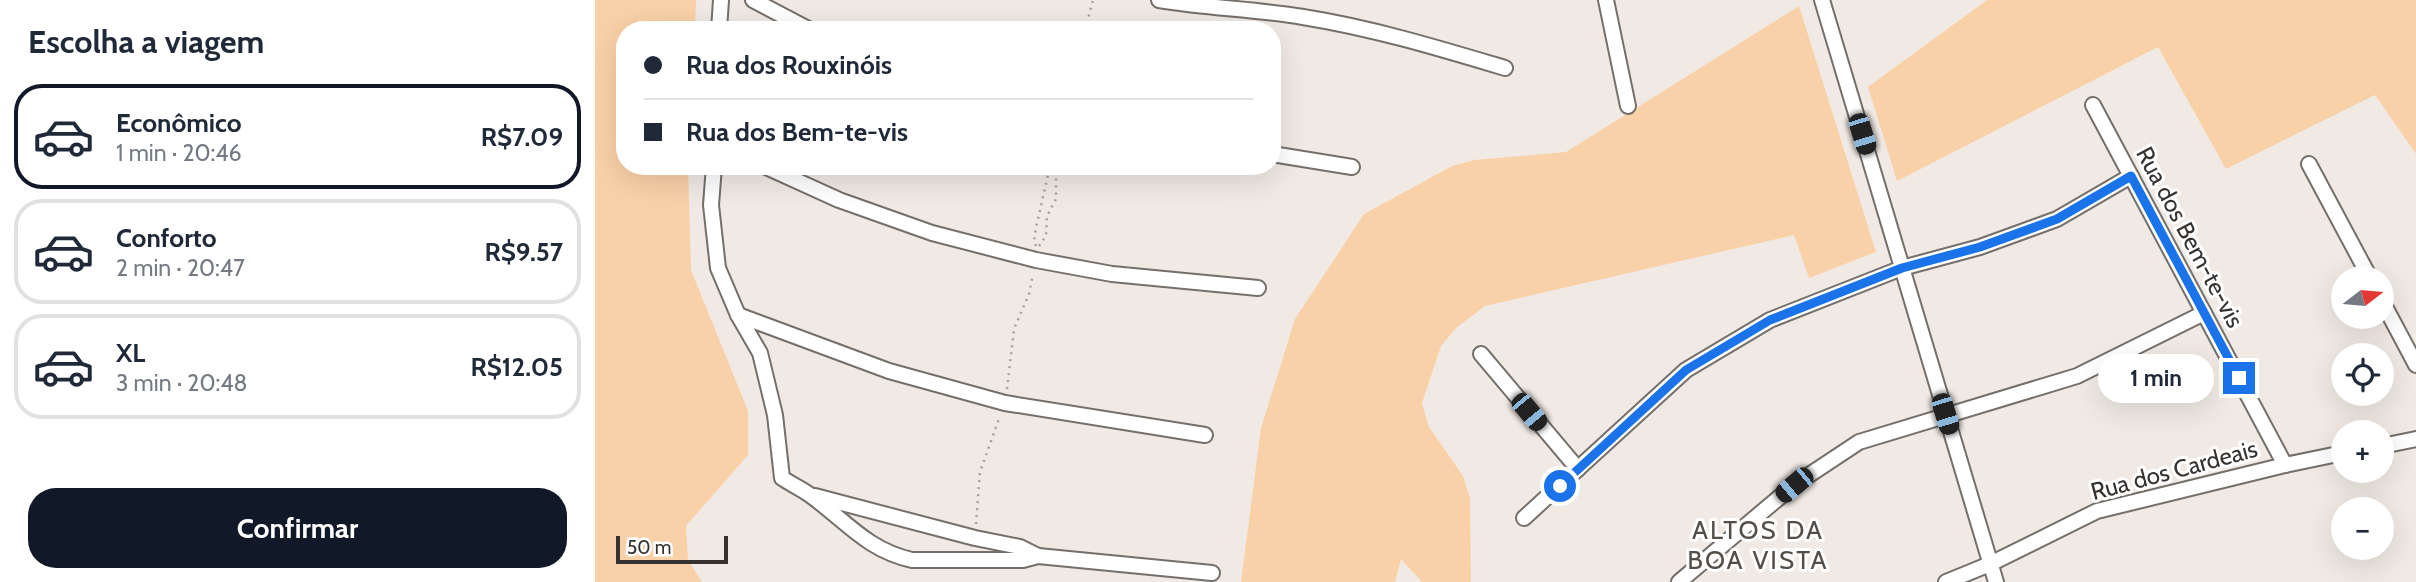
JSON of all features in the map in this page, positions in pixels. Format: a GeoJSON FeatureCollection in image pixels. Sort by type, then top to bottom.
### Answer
{"type":"FeatureCollection","features":[{"type":"Feature","properties":{"kind":"street"},"geometry":{"type":"LineString","coordinates":[[720,21],[721,0]]}},
{"type":"Feature","properties":{"kind":"street"},"geometry":{"type":"LineString","coordinates":[[753,0],[793,21]]}},
{"type":"Feature","properties":{"kind":"street"},"geometry":{"type":"LineString","coordinates":[[1159,0],[1302,17],[1394,36],[1505,68]]}},
{"type":"Feature","properties":{"kind":"street"},"geometry":{"type":"LineString","coordinates":[[1606,0],[1628,106]]}},
{"type":"Feature","properties":{"kind":"street"},"geometry":{"type":"LineString","coordinates":[[1822,0],[1996,582]]}},
{"type":"Feature","properties":{"kind":"street","name":"Rua dos Bem-te-vis"},"geometry":{"type":"LineString","coordinates":[[2093,105],[2285,465]]}},
{"type":"Feature","properties":{"kind":"street"},"geometry":{"type":"LineString","coordinates":[[1281,155],[1352,167]]}},
{"type":"Feature","properties":{"kind":"street"},"geometry":{"type":"LineString","coordinates":[[2309,164],[2364,266]]}},
{"type":"Feature","properties":{"kind":"street"},"geometry":{"type":"LineString","coordinates":[[713,175],[711,205],[718,268],[738,315],[760,353],[775,415],[782,478],[810,495],[862,539],[897,557],[927,561],[1023,560],[1038,556],[1212,573]]}},
{"type":"Feature","properties":{"kind":"street"},"geometry":{"type":"LineString","coordinates":[[784,175],[839,200],[932,233],[1036,260],[1112,274],[1258,288]]}},
{"type":"Feature","properties":{"kind":"street"},"geometry":{"type":"LineString","coordinates":[[1524,518],[1686,370],[1770,320],[1902,268],[1980,247],[2057,219],[2131,176]]}},
{"type":"Feature","properties":{"kind":"street"},"geometry":{"type":"LineString","coordinates":[[1679,582],[1794,485],[1859,442],[2077,376],[2204,313]]}},
{"type":"Feature","properties":{"kind":"street"},"geometry":{"type":"LineString","coordinates":[[738,315],[889,371],[1005,403],[1205,435]]}},
{"type":"Feature","properties":{"kind":"street"},"geometry":{"type":"LineString","coordinates":[[2394,323],[2416,365]]}},
{"type":"Feature","properties":{"kind":"street"},"geometry":{"type":"LineString","coordinates":[[1481,354],[1578,469]]}},
{"type":"Feature","properties":{"kind":"street"},"geometry":{"type":"LineString","coordinates":[[2394,444],[2416,439]]}},
{"type":"Feature","properties":{"kind":"street","name":"Rua dos Cardeais"},"geometry":{"type":"LineString","coordinates":[[1946,582],[1990,564],[2097,511],[2331,455]]}},
{"type":"Feature","properties":{"kind":"street"},"geometry":{"type":"LineString","coordinates":[[810,495],[1020,547],[1038,556]]}},
{"type":"Feature","properties":{"kind":"path"},"geometry":{"type":"LineString","coordinates":[[1087,21],[1093,0]]}},
{"type":"Feature","properties":{"kind":"path"},"geometry":{"type":"LineString","coordinates":[[1056,178],[1049,176],[1042,196],[1034,241],[1036,248],[1043,243],[1046,236],[1047,216],[1056,199],[1058,175]]}},
{"type":"Feature","properties":{"kind":"path"},"geometry":{"type":"LineString","coordinates":[[1040,216],[1047,216]]}},
{"type":"Feature","properties":{"kind":"shaded area"},"geometry":{"type":"Polygon","coordinates":[[[595,0],[696,0],[695,21],[616,21],[616,175],[688,175],[691,270],[748,411],[748,455],[686,526],[688,560],[702,582],[595,582],[595,0]]]}},
{"type":"Feature","properties":{"kind":"shaded area"},"geometry":{"type":"Polygon","coordinates":[[[1987,0],[2416,0],[2416,154],[2375,95],[2226,169],[2158,47],[1897,181],[1868,87],[1987,0]]]}},
{"type":"Feature","properties":{"kind":"shaded area"},"geometry":{"type":"Polygon","coordinates":[[[1799,6],[1876,252],[1809,278],[1794,235],[1485,306],[1456,328],[1441,346],[1422,403],[1429,427],[1463,476],[1470,498],[1471,582],[1422,582],[1401,559],[1395,582],[1241,582],[1261,428],[1295,319],[1364,214],[1452,166],[1474,160],[1566,152],[1799,6]]]}},
{"type":"Feature","properties":{"kind":"district","name":"ALTOS DA BOA VISTA"},"geometry":{"type":"Point","coordinates":[1758,545]}},
{"type":"Feature","properties":{"kind":"route"},"geometry":{"type":"LineString","coordinates":[[1560,486],[1686,370],[1770,320],[1902,268],[1980,247],[2057,219],[2131,176],[2239,378]]}}]}
